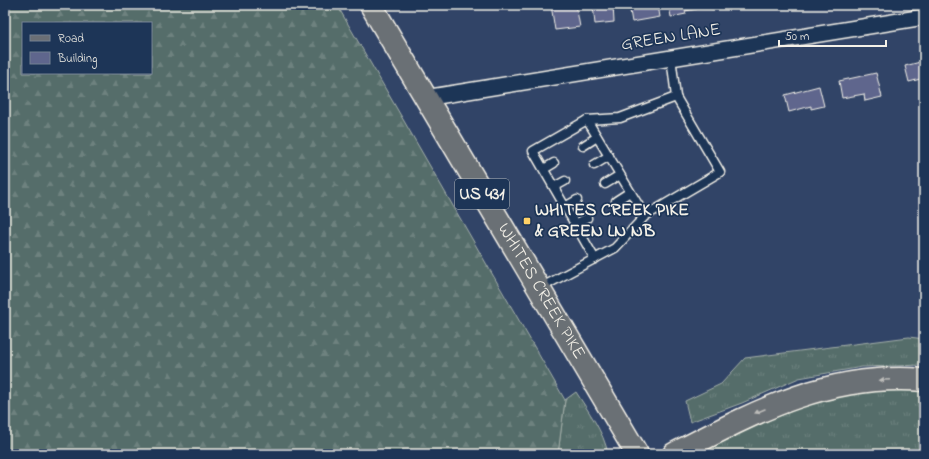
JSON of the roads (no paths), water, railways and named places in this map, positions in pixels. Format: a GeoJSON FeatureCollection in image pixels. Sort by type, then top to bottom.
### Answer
{"type":"FeatureCollection","features":[{"type":"Feature","properties":{"kind":"main road","name":"WHITES CREEK PIKE"},"geometry":{"type":"LineString","coordinates":[[371,5],[637,454]]}},
{"type":"Feature","properties":{"kind":"main road"},"geometry":{"type":"LineString","coordinates":[[674,454],[757,412],[792,398],[834,386],[872,381],[924,380]]}},
{"type":"Feature","properties":{"kind":"street","name":"GREEN LANE"},"geometry":{"type":"LineString","coordinates":[[425,98],[924,17]]}},
{"type":"Feature","properties":{"kind":"lane"},"geometry":{"type":"LineString","coordinates":[[539,289],[615,248],[645,216],[720,172],[676,97],[671,57]]}},
{"type":"Feature","properties":{"kind":"lane"},"geometry":{"type":"LineString","coordinates":[[595,259],[533,151],[587,120],[620,118],[676,97]]}},
{"type":"Feature","properties":{"kind":"lane"},"geometry":{"type":"LineString","coordinates":[[587,120],[645,216]]}},
{"type":"Feature","properties":{"kind":"lane"},"geometry":{"type":"LineString","coordinates":[[583,146],[597,137]]}},
{"type":"Feature","properties":{"kind":"lane"},"geometry":{"type":"LineString","coordinates":[[594,165],[609,156]]}},
{"type":"Feature","properties":{"kind":"lane"},"geometry":{"type":"LineString","coordinates":[[544,169],[554,163]]}},
{"type":"Feature","properties":{"kind":"lane"},"geometry":{"type":"LineString","coordinates":[[605,184],[620,175]]}},
{"type":"Feature","properties":{"kind":"lane"},"geometry":{"type":"LineString","coordinates":[[554,187],[565,181]]}},
{"type":"Feature","properties":{"kind":"lane"},"geometry":{"type":"LineString","coordinates":[[616,201],[630,192]]}},
{"type":"Feature","properties":{"kind":"lane"},"geometry":{"type":"LineString","coordinates":[[565,207],[577,200]]}},
{"type":"Feature","properties":{"kind":"lane"},"geometry":{"type":"LineString","coordinates":[[575,224],[587,218]]}},
{"type":"Feature","properties":{"kind":"place","name":"WHITES CREEK PIKE & GREEN LN NB"},"geometry":{"type":"Point","coordinates":[527,221]}}]}
